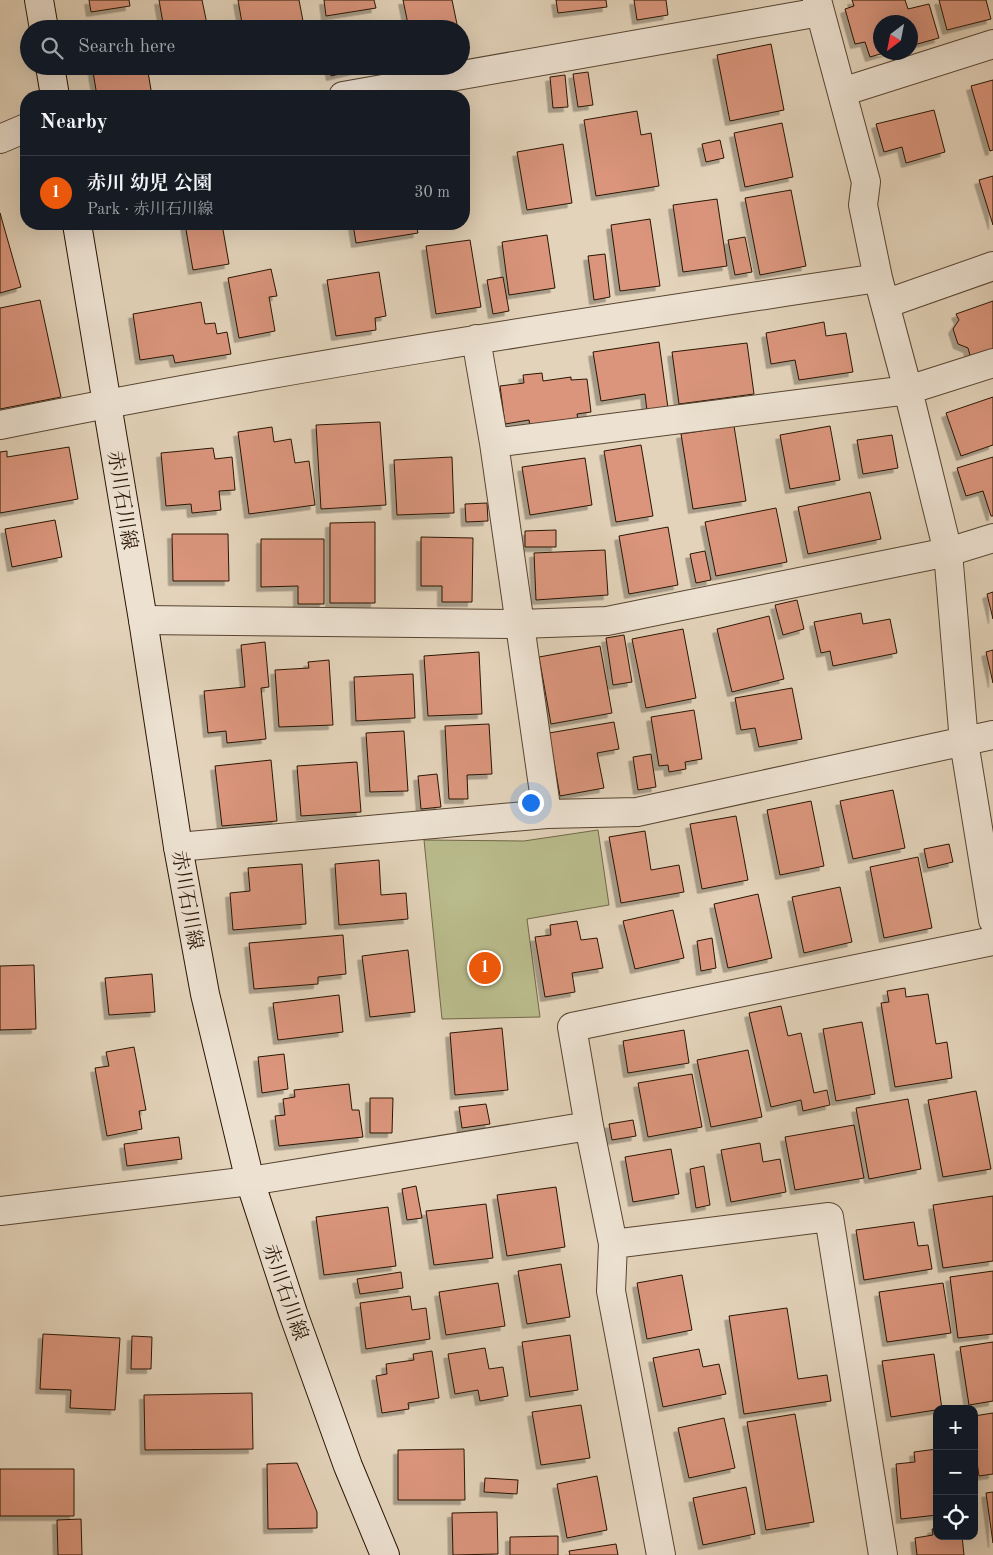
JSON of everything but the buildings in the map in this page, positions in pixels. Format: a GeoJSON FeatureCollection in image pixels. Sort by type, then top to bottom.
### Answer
{"type":"FeatureCollection","features":[{"type":"Feature","properties":{"kind":"street"},"geometry":{"type":"LineString","coordinates":[[39,0],[42,20]]}},
{"type":"Feature","properties":{"kind":"street"},"geometry":{"type":"LineString","coordinates":[[470,72],[819,6],[866,182],[863,205],[878,278],[948,552],[964,742],[993,920]]}},
{"type":"Feature","properties":{"kind":"street"},"geometry":{"type":"LineString","coordinates":[[842,92],[993,44]]}},
{"type":"Feature","properties":{"kind":"street"},"geometry":{"type":"LineString","coordinates":[[52,75],[54,90]]}},
{"type":"Feature","properties":{"kind":"street"},"geometry":{"type":"LineString","coordinates":[[375,90],[454,75]]}},
{"type":"Feature","properties":{"kind":"street"},"geometry":{"type":"LineString","coordinates":[[0,139],[20,131]]}},
{"type":"Feature","properties":{"kind":"street","name":"赤川石川線"},"geometry":{"type":"LineString","coordinates":[[78,230],[143,620],[178,847],[205,994],[250,1181],[306,1349],[348,1466],[385,1555]]}},
{"type":"Feature","properties":{"kind":"street"},"geometry":{"type":"LineString","coordinates":[[885,304],[993,266]]}},
{"type":"Feature","properties":{"kind":"street"},"geometry":{"type":"LineString","coordinates":[[0,425],[107,403],[476,339],[878,278]]}},
{"type":"Feature","properties":{"kind":"street"},"geometry":{"type":"LineString","coordinates":[[476,339],[494,443],[547,814]]}},
{"type":"Feature","properties":{"kind":"street"},"geometry":{"type":"LineString","coordinates":[[494,443],[908,390],[993,363]]}},
{"type":"Feature","properties":{"kind":"street"},"geometry":{"type":"LineString","coordinates":[[143,620],[519,624],[607,621],[948,552],[993,538]]}},
{"type":"Feature","properties":{"kind":"street"},"geometry":{"type":"LineString","coordinates":[[178,847],[547,814],[637,812],[993,735]]}},
{"type":"Feature","properties":{"kind":"street"},"geometry":{"type":"LineString","coordinates":[[661,1555],[611,1290],[613,1244],[589,1126],[572,1027],[993,941]]}},
{"type":"Feature","properties":{"kind":"street"},"geometry":{"type":"LineString","coordinates":[[0,1211],[250,1181],[589,1126]]}},
{"type":"Feature","properties":{"kind":"street"},"geometry":{"type":"LineString","coordinates":[[613,1244],[830,1217],[883,1555]]}},
{"type":"Feature","properties":{"kind":"green space"},"geometry":{"type":"Polygon","coordinates":[[[598,830],[609,905],[527,919],[540,1017],[442,1019],[424,840],[524,841],[598,830]]]}},
{"type":"Feature","properties":{"kind":"place","name":"赤川 幼児 公園"},"geometry":{"type":"Point","coordinates":[485,968]}}]}
